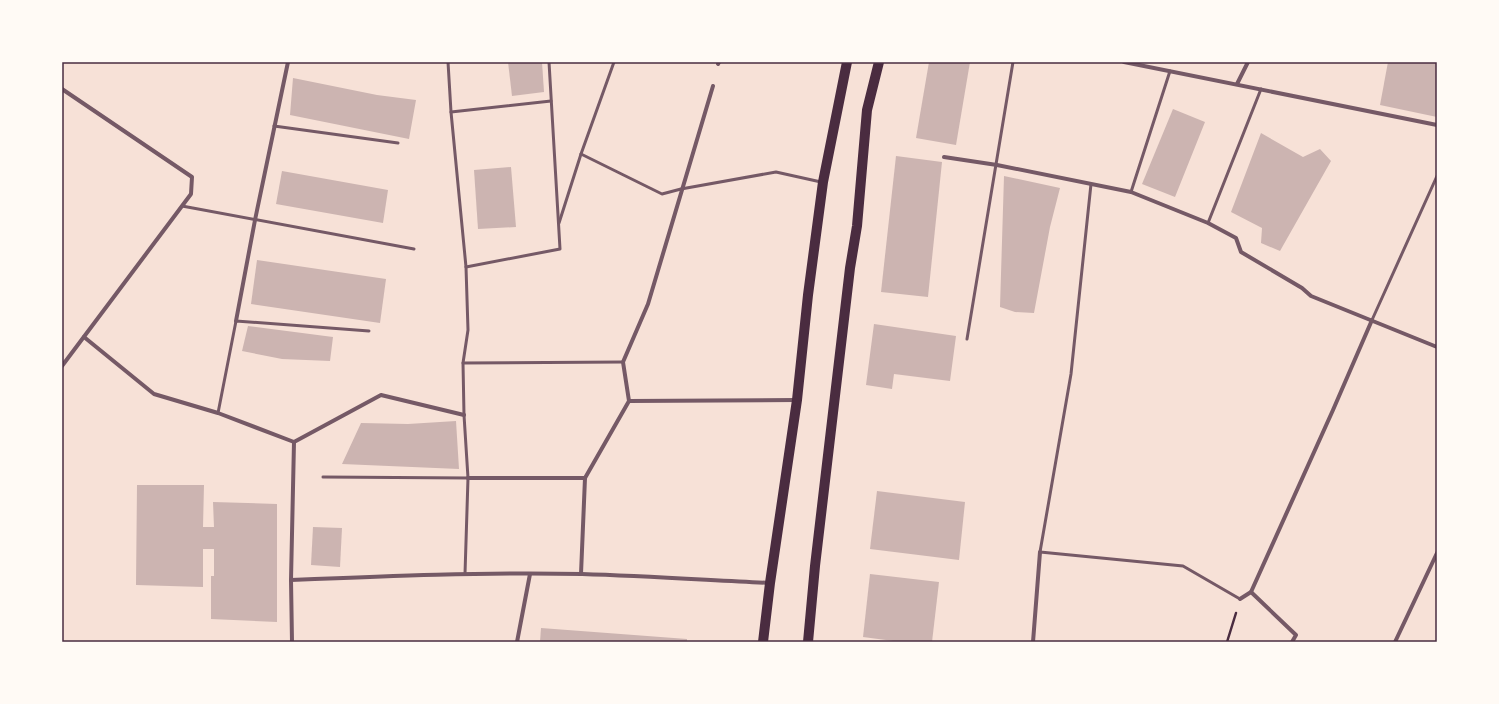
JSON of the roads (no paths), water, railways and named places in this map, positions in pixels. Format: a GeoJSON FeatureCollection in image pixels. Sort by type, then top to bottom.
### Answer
{"type":"FeatureCollection","features":[{"type":"Feature","properties":{"kind":"main road"},"geometry":{"type":"LineString","coordinates":[[763,642],[770,582],[797,400],[822,182],[847,62]]}},
{"type":"Feature","properties":{"kind":"main road"},"geometry":{"type":"LineString","coordinates":[[808,642],[815,566],[850,268],[857,226],[867,110],[879,62]]}},
{"type":"Feature","properties":{"kind":"street"},"geometry":{"type":"LineString","coordinates":[[236,321],[255,220],[288,62]]}},
{"type":"Feature","properties":{"kind":"street"},"geometry":{"type":"LineString","coordinates":[[1124,62],[1437,124]]}},
{"type":"Feature","properties":{"kind":"street"},"geometry":{"type":"LineString","coordinates":[[1237,84],[1248,62]]}},
{"type":"Feature","properties":{"kind":"street"},"geometry":{"type":"LineString","coordinates":[[582,574],[585,478],[629,401],[623,362],[648,304],[681,189],[713,86]]}},
{"type":"Feature","properties":{"kind":"street"},"geometry":{"type":"LineString","coordinates":[[62,89],[192,177],[191,194],[62,366]]}},
{"type":"Feature","properties":{"kind":"street"},"geometry":{"type":"LineString","coordinates":[[944,157],[997,165],[1130,192],[1208,223],[1236,238],[1241,252],[1302,288],[1311,296],[1437,347]]}},
{"type":"Feature","properties":{"kind":"street"},"geometry":{"type":"LineString","coordinates":[[1240,599],[1251,592],[1372,320]]}},
{"type":"Feature","properties":{"kind":"street"},"geometry":{"type":"LineString","coordinates":[[84,337],[154,394],[218,413],[294,442],[380,395],[464,414]]}},
{"type":"Feature","properties":{"kind":"street"},"geometry":{"type":"LineString","coordinates":[[629,401],[797,400]]}},
{"type":"Feature","properties":{"kind":"street"},"geometry":{"type":"LineString","coordinates":[[292,642],[291,580],[294,442]]}},
{"type":"Feature","properties":{"kind":"street"},"geometry":{"type":"LineString","coordinates":[[468,478],[585,478]]}},
{"type":"Feature","properties":{"kind":"street"},"geometry":{"type":"LineString","coordinates":[[1033,642],[1040,552]]}},
{"type":"Feature","properties":{"kind":"street"},"geometry":{"type":"LineString","coordinates":[[1395,642],[1437,553]]}},
{"type":"Feature","properties":{"kind":"street"},"geometry":{"type":"LineString","coordinates":[[291,580],[465,574],[582,574],[770,582]]}},
{"type":"Feature","properties":{"kind":"street"},"geometry":{"type":"LineString","coordinates":[[517,642],[530,574]]}},
{"type":"Feature","properties":{"kind":"street"},"geometry":{"type":"LineString","coordinates":[[1251,592],[1296,635],[1292,642]]}},
{"type":"Feature","properties":{"kind":"lane"},"geometry":{"type":"LineString","coordinates":[[448,62],[450,112],[466,266],[468,330],[463,363],[464,414],[468,478],[465,574]]}},
{"type":"Feature","properties":{"kind":"lane"},"geometry":{"type":"LineString","coordinates":[[466,266],[560,249],[549,62]]}},
{"type":"Feature","properties":{"kind":"lane"},"geometry":{"type":"LineString","coordinates":[[558,225],[581,154],[614,62]]}},
{"type":"Feature","properties":{"kind":"lane"},"geometry":{"type":"LineString","coordinates":[[967,339],[1013,62]]}},
{"type":"Feature","properties":{"kind":"lane"},"geometry":{"type":"LineString","coordinates":[[1130,192],[1170,71]]}},
{"type":"Feature","properties":{"kind":"lane"},"geometry":{"type":"LineString","coordinates":[[1208,223],[1261,89]]}},
{"type":"Feature","properties":{"kind":"lane"},"geometry":{"type":"LineString","coordinates":[[450,112],[551,101]]}},
{"type":"Feature","properties":{"kind":"lane"},"geometry":{"type":"LineString","coordinates":[[274,126],[398,143]]}},
{"type":"Feature","properties":{"kind":"lane"},"geometry":{"type":"LineString","coordinates":[[581,154],[662,194],[681,189],[776,172],[822,182]]}},
{"type":"Feature","properties":{"kind":"lane"},"geometry":{"type":"LineString","coordinates":[[1372,320],[1437,176]]}},
{"type":"Feature","properties":{"kind":"lane"},"geometry":{"type":"LineString","coordinates":[[1091,183],[1071,374],[1040,552],[1183,566],[1240,599]]}},
{"type":"Feature","properties":{"kind":"lane"},"geometry":{"type":"LineString","coordinates":[[182,206],[414,250]]}},
{"type":"Feature","properties":{"kind":"lane"},"geometry":{"type":"LineString","coordinates":[[218,413],[236,321],[369,331]]}},
{"type":"Feature","properties":{"kind":"lane"},"geometry":{"type":"LineString","coordinates":[[463,363],[623,362]]}},
{"type":"Feature","properties":{"kind":"lane"},"geometry":{"type":"LineString","coordinates":[[323,477],[468,478]]}}]}
